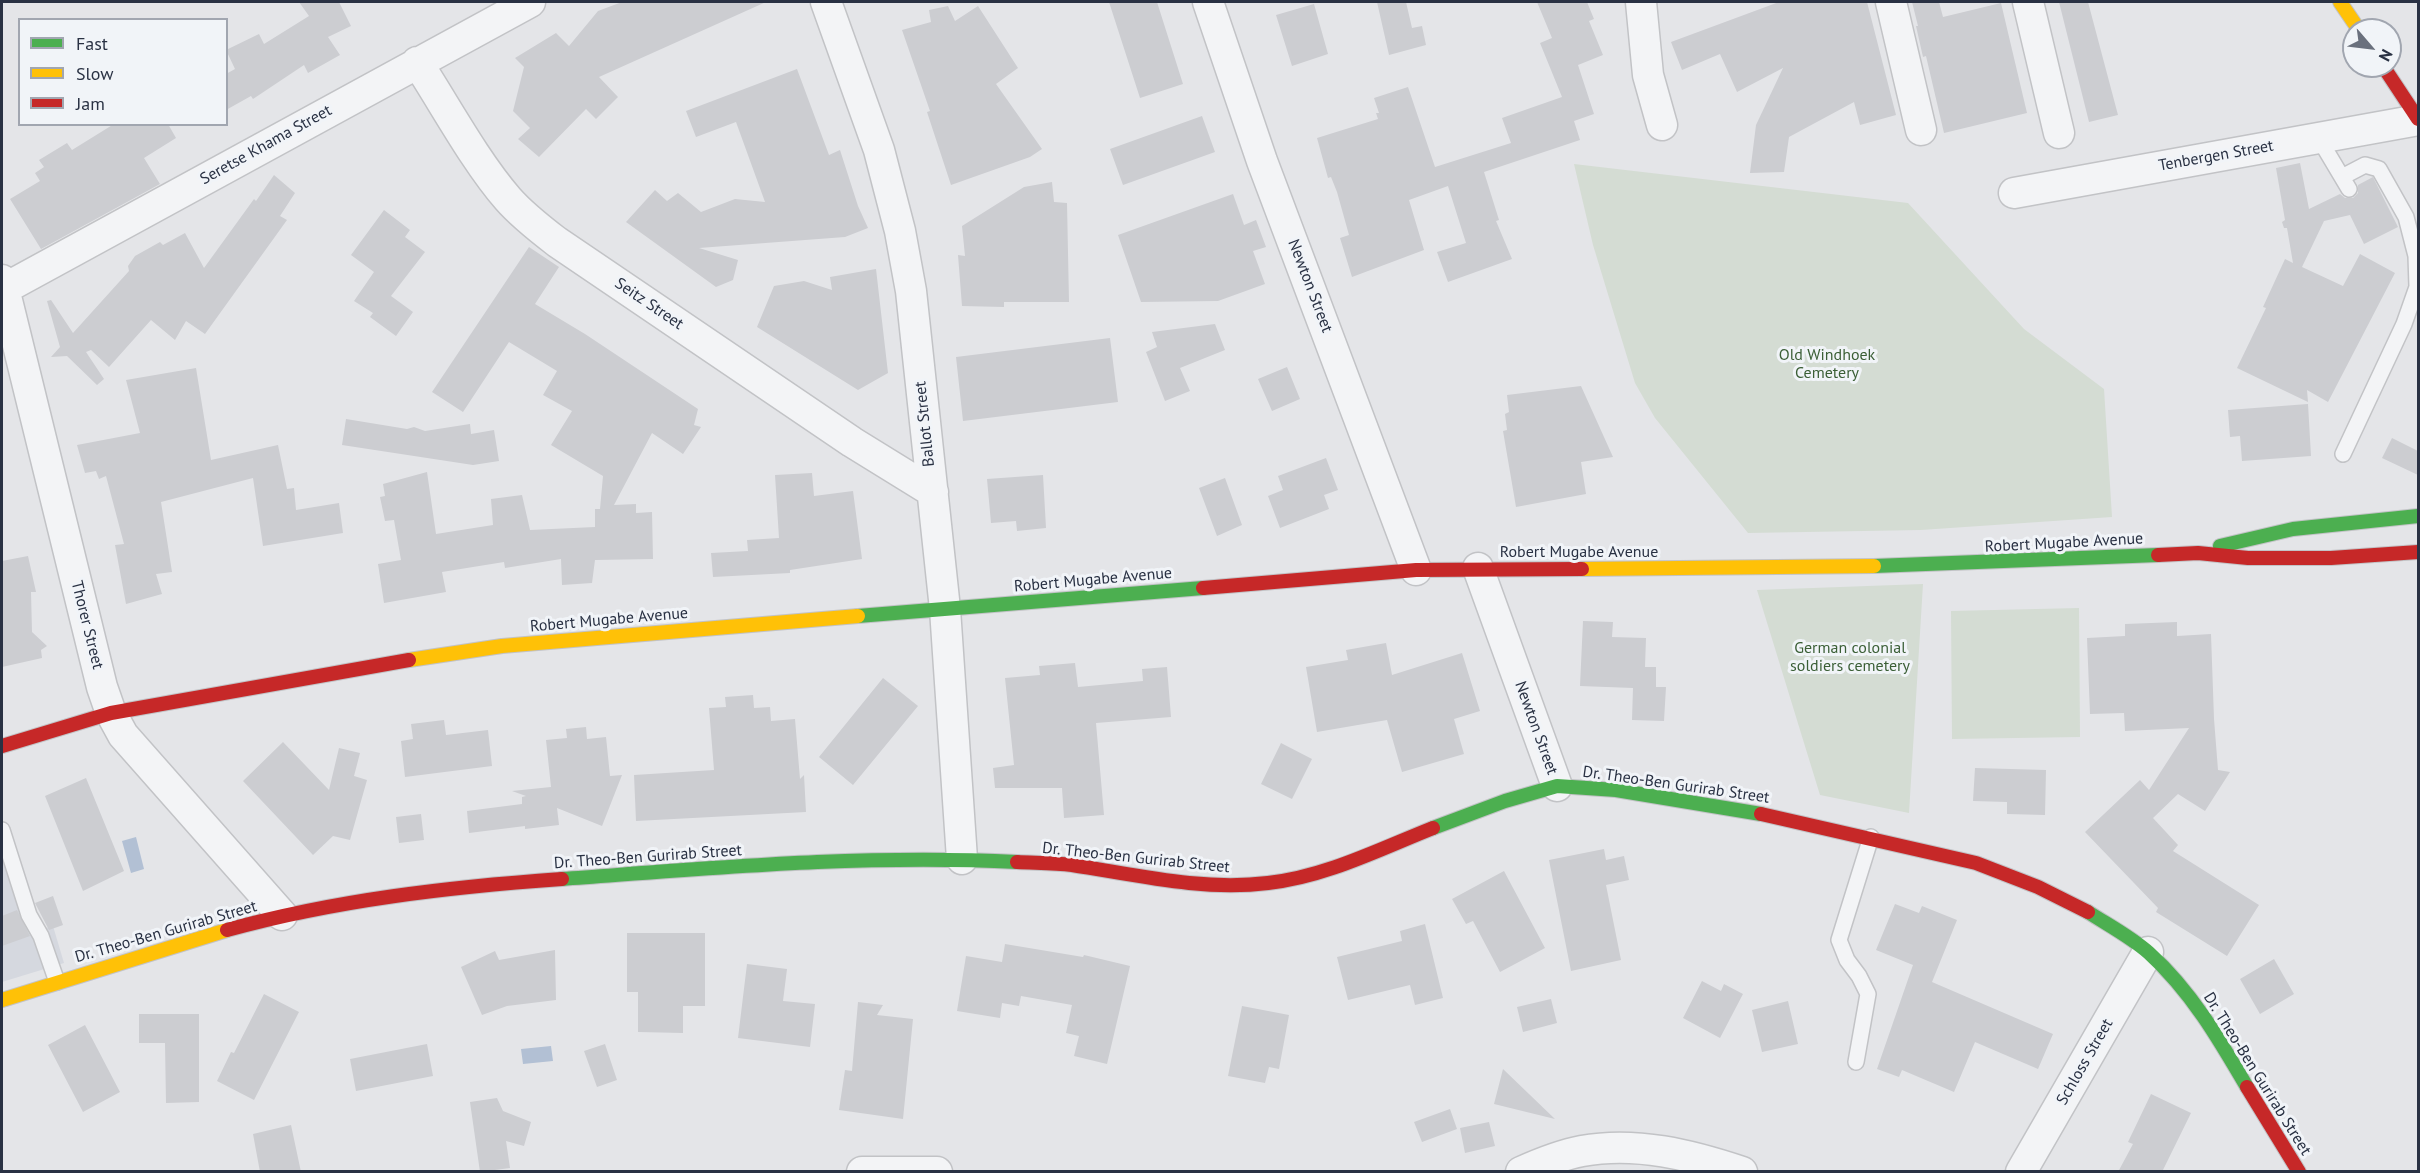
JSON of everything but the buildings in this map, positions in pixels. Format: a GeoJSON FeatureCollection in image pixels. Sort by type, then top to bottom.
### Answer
{"type":"FeatureCollection","features":[{"type":"Feature","properties":{"kind":"main road"},"geometry":{"type":"LineString","coordinates":[[2340,2],[2351,18]]}},
{"type":"Feature","properties":{"kind":"main road"},"geometry":{"type":"LineString","coordinates":[[2391,78],[2418,119]]}},
{"type":"Feature","properties":{"kind":"main road","name":"Robert Mugabe Avenue"},"geometry":{"type":"LineString","coordinates":[[2198,553],[2250,537],[2331,524],[2418,516]]}},
{"type":"Feature","properties":{"kind":"main road","name":"Robert Mugabe Avenue"},"geometry":{"type":"LineString","coordinates":[[2,746],[111,713],[502,646],[1416,570],[1856,567],[2198,553],[2248,558],[2331,558],[2418,552]]}},
{"type":"Feature","properties":{"kind":"main road","name":"Dr. Theo-Ben Gurirab Street"},"geometry":{"type":"LineString","coordinates":[[2,1000],[208,935],[282,915],[360,900],[599,876],[816,861],[962,859],[1069,865],[1162,880],[1226,886],[1270,884],[1319,872],[1505,801],[1557,786],[1616,790],[1781,817],[1976,863],[2038,887],[2120,932],[2148,952],[2183,987],[2214,1031],[2299,1172]]}},
{"type":"Feature","properties":{"kind":"street","name":"Seretse Khama Street"},"geometry":{"type":"LineString","coordinates":[[2,286],[530,2]]}},
{"type":"Feature","properties":{"kind":"street","name":"Ballot Street"},"geometry":{"type":"LineString","coordinates":[[826,2],[879,150],[900,231],[910,291],[945,609],[962,859]]}},
{"type":"Feature","properties":{"kind":"street","name":"Newton Street"},"geometry":{"type":"LineString","coordinates":[[1208,2],[1262,161],[1416,570]]}},
{"type":"Feature","properties":{"kind":"street"},"geometry":{"type":"LineString","coordinates":[[1641,2],[1648,75],[1662,125]]}},
{"type":"Feature","properties":{"kind":"street"},"geometry":{"type":"LineString","coordinates":[[1891,2],[1921,130]]}},
{"type":"Feature","properties":{"kind":"street"},"geometry":{"type":"LineString","coordinates":[[2028,2],[2059,133]]}},
{"type":"Feature","properties":{"kind":"street","name":"Seitz Street"},"geometry":{"type":"LineString","coordinates":[[417,62],[491,177],[528,219],[557,242],[843,435],[933,492]]}},
{"type":"Feature","properties":{"kind":"street","name":"Tenbergen Street"},"geometry":{"type":"LineString","coordinates":[[2014,193],[2418,119]]}},
{"type":"Feature","properties":{"kind":"street","name":"Thorer Street"},"geometry":{"type":"LineString","coordinates":[[2,286],[102,687],[111,713],[123,735],[145,762],[282,915]]}},
{"type":"Feature","properties":{"kind":"street","name":"Newton Street"},"geometry":{"type":"LineString","coordinates":[[1478,568],[1557,786]]}},
{"type":"Feature","properties":{"kind":"street","name":"Schloss Street"},"geometry":{"type":"LineString","coordinates":[[2021,1172],[2148,952]]}},
{"type":"Feature","properties":{"kind":"street"},"geometry":{"type":"LineString","coordinates":[[1521,1172],[1552,1159],[1584,1151],[1619,1149],[1652,1150],[1695,1157],[1742,1172]]}},
{"type":"Feature","properties":{"kind":"street"},"geometry":{"type":"LineString","coordinates":[[862,1172],[937,1172]]}},
{"type":"Feature","properties":{"kind":"lane"},"geometry":{"type":"LineString","coordinates":[[2318,137],[2346,183],[2365,165],[2379,169],[2406,218],[2416,256],[2417,287],[2404,324],[2343,454]]}},
{"type":"Feature","properties":{"kind":"lane"},"geometry":{"type":"LineString","coordinates":[[2,830],[6,861],[40,936],[57,982]]}},
{"type":"Feature","properties":{"kind":"lane"},"geometry":{"type":"LineString","coordinates":[[1856,1062],[1868,994],[1859,976],[1847,960],[1839,940],[1871,837]]}},
{"type":"Feature","properties":{"kind":"shaded area"},"geometry":{"type":"Polygon","coordinates":[[[2,838],[30,932],[53,926],[64,963],[2,982],[2,838]]]}},
{"type":"Feature","properties":{"kind":"green space","name":"Old Windhoek Cemetery"},"geometry":{"type":"Polygon","coordinates":[[[1574,164],[1908,203],[2024,329],[2104,389],[2112,517],[1921,530],[1748,533],[1655,418],[1635,383],[1593,245],[1574,164]]]}},
{"type":"Feature","properties":{"kind":"green space","name":"German colonial soldiers cemetery"},"geometry":{"type":"Polygon","coordinates":[[[1923,584],[1909,813],[1820,795],[1757,590],[1923,584]]]}},
{"type":"Feature","properties":{"kind":"green space"},"geometry":{"type":"Polygon","coordinates":[[[2079,608],[2080,737],[1952,739],[1951,611],[2079,608]]]}},
{"type":"Feature","properties":{"kind":"water"},"geometry":{"type":"Polygon","coordinates":[[[136,837],[144,869],[131,873],[122,841],[136,837]]]}},
{"type":"Feature","properties":{"kind":"water"},"geometry":{"type":"Polygon","coordinates":[[[551,1046],[553,1061],[523,1064],[521,1049],[551,1046]]]}},
{"type":"Feature","properties":{"kind":"traffic: fast"},"geometry":{"type":"LineString","coordinates":[[2220,546],[2293,529],[2418,516]]}},
{"type":"Feature","properties":{"kind":"traffic: fast"},"geometry":{"type":"LineString","coordinates":[[1874,566],[2158,555]]}},
{"type":"Feature","properties":{"kind":"traffic: fast"},"geometry":{"type":"LineString","coordinates":[[858,616],[1203,588]]}},
{"type":"Feature","properties":{"kind":"traffic: fast"},"geometry":{"type":"LineString","coordinates":[[1433,828],[1505,801],[1557,786],[1616,790],[1761,814]]}},
{"type":"Feature","properties":{"kind":"traffic: fast"},"geometry":{"type":"LineString","coordinates":[[562,879],[846,861],[1017,862]]}},
{"type":"Feature","properties":{"kind":"traffic: fast"},"geometry":{"type":"LineString","coordinates":[[2088,912],[2149,953],[2178,983],[2203,1016],[2247,1087]]}},
{"type":"Feature","properties":{"kind":"traffic: slow"},"geometry":{"type":"LineString","coordinates":[[2340,2],[2351,18]]}},
{"type":"Feature","properties":{"kind":"traffic: slow"},"geometry":{"type":"LineString","coordinates":[[1582,569],[1874,566]]}},
{"type":"Feature","properties":{"kind":"traffic: slow"},"geometry":{"type":"LineString","coordinates":[[409,660],[502,646],[858,616]]}},
{"type":"Feature","properties":{"kind":"traffic: slow"},"geometry":{"type":"LineString","coordinates":[[2,1000],[227,930]]}},
{"type":"Feature","properties":{"kind":"traffic: jam"},"geometry":{"type":"LineString","coordinates":[[2391,78],[2418,119]]}},
{"type":"Feature","properties":{"kind":"traffic: jam"},"geometry":{"type":"LineString","coordinates":[[2158,555],[2198,553],[2248,558],[2331,558],[2418,552]]}},
{"type":"Feature","properties":{"kind":"traffic: jam"},"geometry":{"type":"LineString","coordinates":[[1203,588],[1416,570],[1582,569]]}},
{"type":"Feature","properties":{"kind":"traffic: jam"},"geometry":{"type":"LineString","coordinates":[[2,746],[111,713],[409,660]]}},
{"type":"Feature","properties":{"kind":"traffic: jam"},"geometry":{"type":"LineString","coordinates":[[1761,814],[1976,863],[2038,887],[2088,912]]}},
{"type":"Feature","properties":{"kind":"traffic: jam"},"geometry":{"type":"LineString","coordinates":[[1017,862],[1072,865],[1194,883],[1219,885],[1268,883],[1310,875],[1373,853],[1433,828]]}},
{"type":"Feature","properties":{"kind":"traffic: jam"},"geometry":{"type":"LineString","coordinates":[[227,930],[309,910],[393,896],[562,879]]}},
{"type":"Feature","properties":{"kind":"traffic: jam"},"geometry":{"type":"LineString","coordinates":[[2247,1087],[2299,1172]]}}]}
